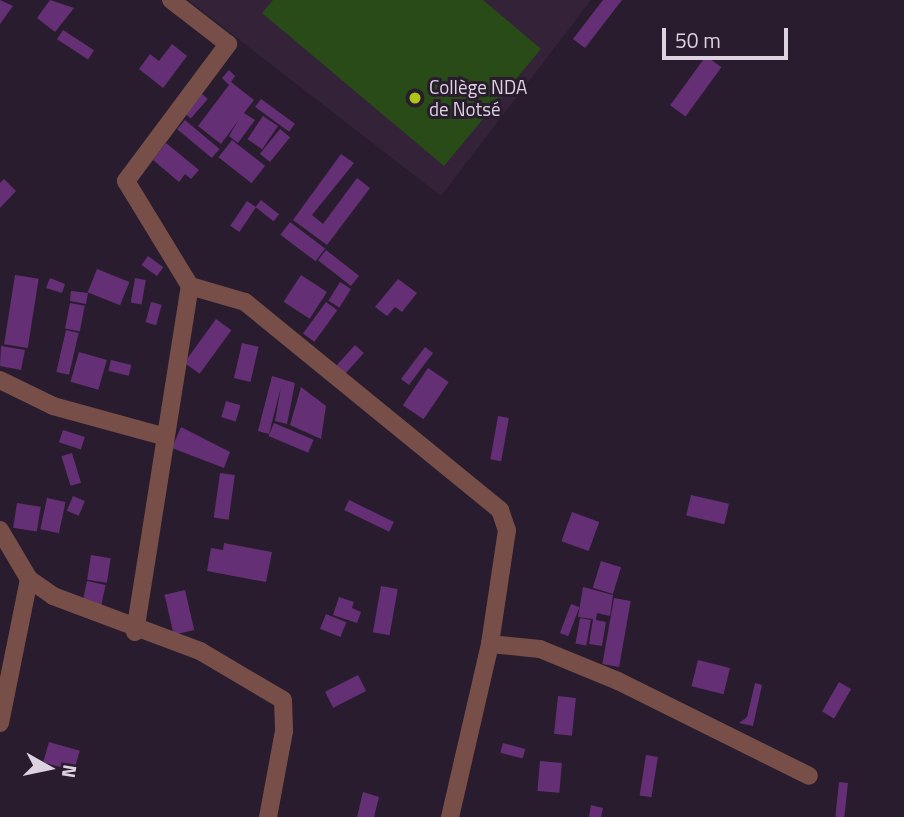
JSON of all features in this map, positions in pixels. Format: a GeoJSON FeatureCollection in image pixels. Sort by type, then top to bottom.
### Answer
{"type":"FeatureCollection","features":[{"type":"Feature","properties":{"kind":"street"},"geometry":{"type":"LineString","coordinates":[[135,632],[163,436],[190,286],[127,181],[228,44],[172,0]]}},
{"type":"Feature","properties":{"kind":"street"},"geometry":{"type":"LineString","coordinates":[[190,286],[245,302],[500,510],[507,530],[490,644],[450,817]]}},
{"type":"Feature","properties":{"kind":"street"},"geometry":{"type":"LineString","coordinates":[[0,380],[54,406],[163,436]]}},
{"type":"Feature","properties":{"kind":"street"},"geometry":{"type":"LineString","coordinates":[[0,530],[29,579],[135,632],[200,651],[283,700],[284,731],[268,817]]}},
{"type":"Feature","properties":{"kind":"street"},"geometry":{"type":"LineString","coordinates":[[0,723],[29,579]]}},
{"type":"Feature","properties":{"kind":"street"},"geometry":{"type":"LineString","coordinates":[[490,644],[540,649],[618,681],[809,776]]}},
{"type":"Feature","properties":{"kind":"shaded area","name":"Collège NDA de Notsé"},"geometry":{"type":"Polygon","coordinates":[[[188,0],[591,0],[441,196],[188,0]]]}},
{"type":"Feature","properties":{"kind":"green space","name":"Collège NDA de Notsé"},"geometry":{"type":"Polygon","coordinates":[[[273,0],[483,0],[541,49],[444,166],[262,13],[273,0]]]}},
{"type":"Feature","properties":{"kind":"building"},"geometry":{"type":"Polygon","coordinates":[[[0,0],[13,6],[0,24],[0,0]]]}},
{"type":"Feature","properties":{"kind":"building"},"geometry":{"type":"Polygon","coordinates":[[[50,0],[74,8],[55,32],[37,18],[50,0]]]}},
{"type":"Feature","properties":{"kind":"building"},"geometry":{"type":"Polygon","coordinates":[[[603,0],[622,0],[585,48],[573,39],[603,0]]]}},
{"type":"Feature","properties":{"kind":"building"},"geometry":{"type":"Polygon","coordinates":[[[63,30],[94,50],[88,59],[57,39],[63,30]]]}},
{"type":"Feature","properties":{"kind":"building"},"geometry":{"type":"Polygon","coordinates":[[[172,44],[187,56],[163,88],[139,69],[150,54],[159,61],[172,44]]]}},
{"type":"Feature","properties":{"kind":"building"},"geometry":{"type":"Polygon","coordinates":[[[706,56],[721,67],[686,117],[670,105],[706,56]]]}},
{"type":"Feature","properties":{"kind":"building"},"geometry":{"type":"Polygon","coordinates":[[[229,70],[235,76],[231,82],[254,100],[244,113],[255,120],[238,143],[229,136],[238,121],[221,144],[198,126],[229,85],[222,78],[229,70]]]}},
{"type":"Feature","properties":{"kind":"building"},"geometry":{"type":"Polygon","coordinates":[[[201,93],[208,99],[191,119],[184,113],[201,93]]]}},
{"type":"Feature","properties":{"kind":"building"},"geometry":{"type":"Polygon","coordinates":[[[261,99],[295,124],[289,132],[255,107],[261,99]]]}},
{"type":"Feature","properties":{"kind":"building"},"geometry":{"type":"Polygon","coordinates":[[[263,116],[278,126],[262,149],[247,139],[263,116]]]}},
{"type":"Feature","properties":{"kind":"building"},"geometry":{"type":"Polygon","coordinates":[[[185,120],[219,149],[212,158],[177,129],[185,120]]]}},
{"type":"Feature","properties":{"kind":"building"},"geometry":{"type":"Polygon","coordinates":[[[280,129],[290,137],[270,162],[260,154],[280,129]]]}},
{"type":"Feature","properties":{"kind":"building"},"geometry":{"type":"Polygon","coordinates":[[[232,140],[265,166],[252,183],[218,157],[232,140]]]}},
{"type":"Feature","properties":{"kind":"building"},"geometry":{"type":"Polygon","coordinates":[[[166,143],[199,170],[191,179],[185,174],[179,182],[153,160],[166,143]]]}},
{"type":"Feature","properties":{"kind":"building"},"geometry":{"type":"Polygon","coordinates":[[[341,154],[354,163],[312,215],[323,224],[357,178],[370,188],[327,245],[293,220],[341,154]]]}},
{"type":"Feature","properties":{"kind":"building"},"geometry":{"type":"Polygon","coordinates":[[[4,179],[16,191],[0,208],[0,183],[4,179]]]}},
{"type":"Feature","properties":{"kind":"building"},"geometry":{"type":"Polygon","coordinates":[[[261,200],[279,214],[274,221],[255,207],[261,200]]]}},
{"type":"Feature","properties":{"kind":"building"},"geometry":{"type":"Polygon","coordinates":[[[247,201],[256,207],[239,232],[230,226],[247,201]]]}},
{"type":"Feature","properties":{"kind":"building"},"geometry":{"type":"Polygon","coordinates":[[[290,222],[325,248],[316,261],[280,235],[290,222]]]}},
{"type":"Feature","properties":{"kind":"building"},"geometry":{"type":"Polygon","coordinates":[[[326,250],[359,276],[351,286],[318,260],[326,250]]]}},
{"type":"Feature","properties":{"kind":"building"},"geometry":{"type":"Polygon","coordinates":[[[148,256],[163,267],[157,276],[142,265],[148,256]]]}},
{"type":"Feature","properties":{"kind":"building"},"geometry":{"type":"Polygon","coordinates":[[[97,269],[129,282],[120,305],[88,292],[97,269]]]}},
{"type":"Feature","properties":{"kind":"building"},"geometry":{"type":"Polygon","coordinates":[[[15,275],[39,279],[28,348],[4,344],[15,275]]]}},
{"type":"Feature","properties":{"kind":"building"},"geometry":{"type":"Polygon","coordinates":[[[301,275],[327,292],[310,319],[284,302],[301,275]]]}},
{"type":"Feature","properties":{"kind":"building"},"geometry":{"type":"Polygon","coordinates":[[[50,278],[65,284],[62,293],[46,288],[50,278]]]}},
{"type":"Feature","properties":{"kind":"building"},"geometry":{"type":"Polygon","coordinates":[[[135,278],[146,280],[141,305],[131,303],[135,278]]]}},
{"type":"Feature","properties":{"kind":"building"},"geometry":{"type":"Polygon","coordinates":[[[398,279],[417,293],[402,312],[395,307],[387,316],[375,307],[398,279]]]}},
{"type":"Feature","properties":{"kind":"building"},"geometry":{"type":"Polygon","coordinates":[[[340,282],[351,289],[339,308],[328,301],[340,282]]]}},
{"type":"Feature","properties":{"kind":"building"},"geometry":{"type":"Polygon","coordinates":[[[71,291],[88,293],[86,304],[70,301],[71,291]]]}},
{"type":"Feature","properties":{"kind":"building"},"geometry":{"type":"Polygon","coordinates":[[[151,302],[162,305],[156,325],[146,322],[151,302]]]}},
{"type":"Feature","properties":{"kind":"building"},"geometry":{"type":"Polygon","coordinates":[[[326,302],[337,310],[314,342],[303,334],[326,302]]]}},
{"type":"Feature","properties":{"kind":"building"},"geometry":{"type":"Polygon","coordinates":[[[70,303],[85,306],[80,331],[65,329],[70,303]]]}},
{"type":"Feature","properties":{"kind":"building"},"geometry":{"type":"Polygon","coordinates":[[[216,319],[231,330],[200,374],[184,363],[216,319]]]}},
{"type":"Feature","properties":{"kind":"building"},"geometry":{"type":"Polygon","coordinates":[[[66,330],[79,333],[69,375],[56,372],[66,330]]]}},
{"type":"Feature","properties":{"kind":"building"},"geometry":{"type":"Polygon","coordinates":[[[242,343],[259,347],[250,382],[234,378],[242,343]]]}},
{"type":"Feature","properties":{"kind":"building"},"geometry":{"type":"Polygon","coordinates":[[[355,345],[364,353],[343,377],[334,369],[355,345]]]}},
{"type":"Feature","properties":{"kind":"building"},"geometry":{"type":"Polygon","coordinates":[[[1,346],[25,350],[21,370],[0,366],[1,346]]]}},
{"type":"Feature","properties":{"kind":"building"},"geometry":{"type":"Polygon","coordinates":[[[425,347],[433,353],[409,385],[401,379],[425,347]]]}},
{"type":"Feature","properties":{"kind":"building"},"geometry":{"type":"Polygon","coordinates":[[[79,352],[107,360],[98,390],[70,382],[79,352]]]}},
{"type":"Feature","properties":{"kind":"building"},"geometry":{"type":"Polygon","coordinates":[[[111,360],[131,365],[129,376],[108,371],[111,360]]]}},
{"type":"Feature","properties":{"kind":"building"},"geometry":{"type":"Polygon","coordinates":[[[428,368],[449,382],[424,419],[403,405],[428,368]]]}},
{"type":"Feature","properties":{"kind":"building"},"geometry":{"type":"Polygon","coordinates":[[[272,376],[295,383],[287,424],[275,421],[281,387],[269,434],[258,431],[272,376]]]}},
{"type":"Feature","properties":{"kind":"building"},"geometry":{"type":"Polygon","coordinates":[[[301,387],[326,406],[321,439],[290,425],[301,387]]]}},
{"type":"Feature","properties":{"kind":"building"},"geometry":{"type":"Polygon","coordinates":[[[226,401],[240,405],[236,421],[221,417],[226,401]]]}},
{"type":"Feature","properties":{"kind":"building"},"geometry":{"type":"Polygon","coordinates":[[[498,416],[509,418],[501,461],[490,459],[498,416]]]}},
{"type":"Feature","properties":{"kind":"building"},"geometry":{"type":"Polygon","coordinates":[[[274,423],[314,440],[308,453],[269,436],[274,423]]]}},
{"type":"Feature","properties":{"kind":"building"},"geometry":{"type":"Polygon","coordinates":[[[181,427],[230,452],[224,468],[172,448],[181,427]]]}},
{"type":"Feature","properties":{"kind":"building"},"geometry":{"type":"Polygon","coordinates":[[[63,430],[85,437],[81,449],[59,442],[63,430]]]}},
{"type":"Feature","properties":{"kind":"building"},"geometry":{"type":"Polygon","coordinates":[[[72,453],[81,483],[71,486],[61,456],[72,453]]]}},
{"type":"Feature","properties":{"kind":"building"},"geometry":{"type":"Polygon","coordinates":[[[220,473],[235,475],[229,520],[214,518],[220,473]]]}},
{"type":"Feature","properties":{"kind":"building"},"geometry":{"type":"Polygon","coordinates":[[[691,495],[729,504],[724,524],[686,515],[691,495]]]}},
{"type":"Feature","properties":{"kind":"building"},"geometry":{"type":"Polygon","coordinates":[[[73,496],[85,501],[79,516],[67,511],[73,496]]]}},
{"type":"Feature","properties":{"kind":"building"},"geometry":{"type":"Polygon","coordinates":[[[47,498],[66,502],[59,533],[40,529],[47,498]]]}},
{"type":"Feature","properties":{"kind":"building"},"geometry":{"type":"Polygon","coordinates":[[[349,500],[394,522],[389,532],[344,510],[349,500]]]}},
{"type":"Feature","properties":{"kind":"building"},"geometry":{"type":"Polygon","coordinates":[[[17,503],[41,507],[37,531],[13,528],[17,503]]]}},
{"type":"Feature","properties":{"kind":"building"},"geometry":{"type":"Polygon","coordinates":[[[572,512],[599,522],[589,551],[561,541],[572,512]]]}},
{"type":"Feature","properties":{"kind":"building"},"geometry":{"type":"Polygon","coordinates":[[[224,543],[272,552],[266,582],[207,571],[211,548],[223,550],[224,543]]]}},
{"type":"Feature","properties":{"kind":"building"},"geometry":{"type":"Polygon","coordinates":[[[91,555],[111,558],[107,583],[87,580],[91,555]]]}},
{"type":"Feature","properties":{"kind":"building"},"geometry":{"type":"Polygon","coordinates":[[[601,561],[621,567],[613,594],[593,588],[601,561]]]}},
{"type":"Feature","properties":{"kind":"building"},"geometry":{"type":"Polygon","coordinates":[[[87,581],[106,585],[101,608],[82,604],[87,581]]]}},
{"type":"Feature","properties":{"kind":"building"},"geometry":{"type":"Polygon","coordinates":[[[381,586],[398,589],[390,635],[373,632],[381,586]]]}},
{"type":"Feature","properties":{"kind":"building"},"geometry":{"type":"Polygon","coordinates":[[[583,587],[613,595],[610,616],[597,613],[596,620],[606,622],[602,646],[589,644],[593,619],[578,617],[583,587]]]}},
{"type":"Feature","properties":{"kind":"building"},"geometry":{"type":"Polygon","coordinates":[[[185,590],[194,630],[174,635],[165,595],[185,590]]]}},
{"type":"Feature","properties":{"kind":"building"},"geometry":{"type":"Polygon","coordinates":[[[339,597],[354,602],[352,608],[361,612],[357,623],[333,615],[339,597]]]}},
{"type":"Feature","properties":{"kind":"building"},"geometry":{"type":"Polygon","coordinates":[[[614,598],[631,601],[619,667],[602,664],[614,598]]]}},
{"type":"Feature","properties":{"kind":"building"},"geometry":{"type":"Polygon","coordinates":[[[571,604],[579,607],[568,636],[560,633],[571,604]]]}},
{"type":"Feature","properties":{"kind":"building"},"geometry":{"type":"Polygon","coordinates":[[[326,614],[346,622],[340,637],[320,629],[326,614]]]}},
{"type":"Feature","properties":{"kind":"building"},"geometry":{"type":"Polygon","coordinates":[[[580,618],[591,620],[586,646],[575,644],[580,618]]]}},
{"type":"Feature","properties":{"kind":"building"},"geometry":{"type":"Polygon","coordinates":[[[698,660],[730,668],[723,694],[691,686],[698,660]]]}},
{"type":"Feature","properties":{"kind":"building"},"geometry":{"type":"Polygon","coordinates":[[[358,675],[366,691],[333,708],[325,692],[358,675]]]}},
{"type":"Feature","properties":{"kind":"building"},"geometry":{"type":"Polygon","coordinates":[[[839,682],[851,689],[834,718],[822,711],[839,682]]]}},
{"type":"Feature","properties":{"kind":"building"},"geometry":{"type":"Polygon","coordinates":[[[755,683],[762,685],[753,726],[739,723],[747,717],[755,683]]]}},
{"type":"Feature","properties":{"kind":"building"},"geometry":{"type":"Polygon","coordinates":[[[558,696],[576,698],[572,736],[554,734],[558,696]]]}},
{"type":"Feature","properties":{"kind":"building"},"geometry":{"type":"Polygon","coordinates":[[[49,742],[80,751],[74,771],[43,762],[49,742]]]}},
{"type":"Feature","properties":{"kind":"building"},"geometry":{"type":"Polygon","coordinates":[[[503,743],[525,749],[523,759],[500,753],[503,743]]]}},
{"type":"Feature","properties":{"kind":"building"},"geometry":{"type":"Polygon","coordinates":[[[646,755],[658,757],[651,797],[640,795],[646,755]]]}},
{"type":"Feature","properties":{"kind":"building"},"geometry":{"type":"Polygon","coordinates":[[[540,761],[562,763],[559,793],[537,791],[540,761]]]}},
{"type":"Feature","properties":{"kind":"building"},"geometry":{"type":"Polygon","coordinates":[[[839,782],[848,783],[844,817],[835,817],[839,782]]]}},
{"type":"Feature","properties":{"kind":"building"},"geometry":{"type":"Polygon","coordinates":[[[363,792],[379,797],[374,817],[357,817],[363,792]]]}},
{"type":"Feature","properties":{"kind":"building"},"geometry":{"type":"Polygon","coordinates":[[[591,805],[603,808],[601,817],[589,817],[591,805]]]}},
{"type":"Feature","properties":{"kind":"place","name":"Collège NDA de Notsé"},"geometry":{"type":"Point","coordinates":[415,98]}}]}
